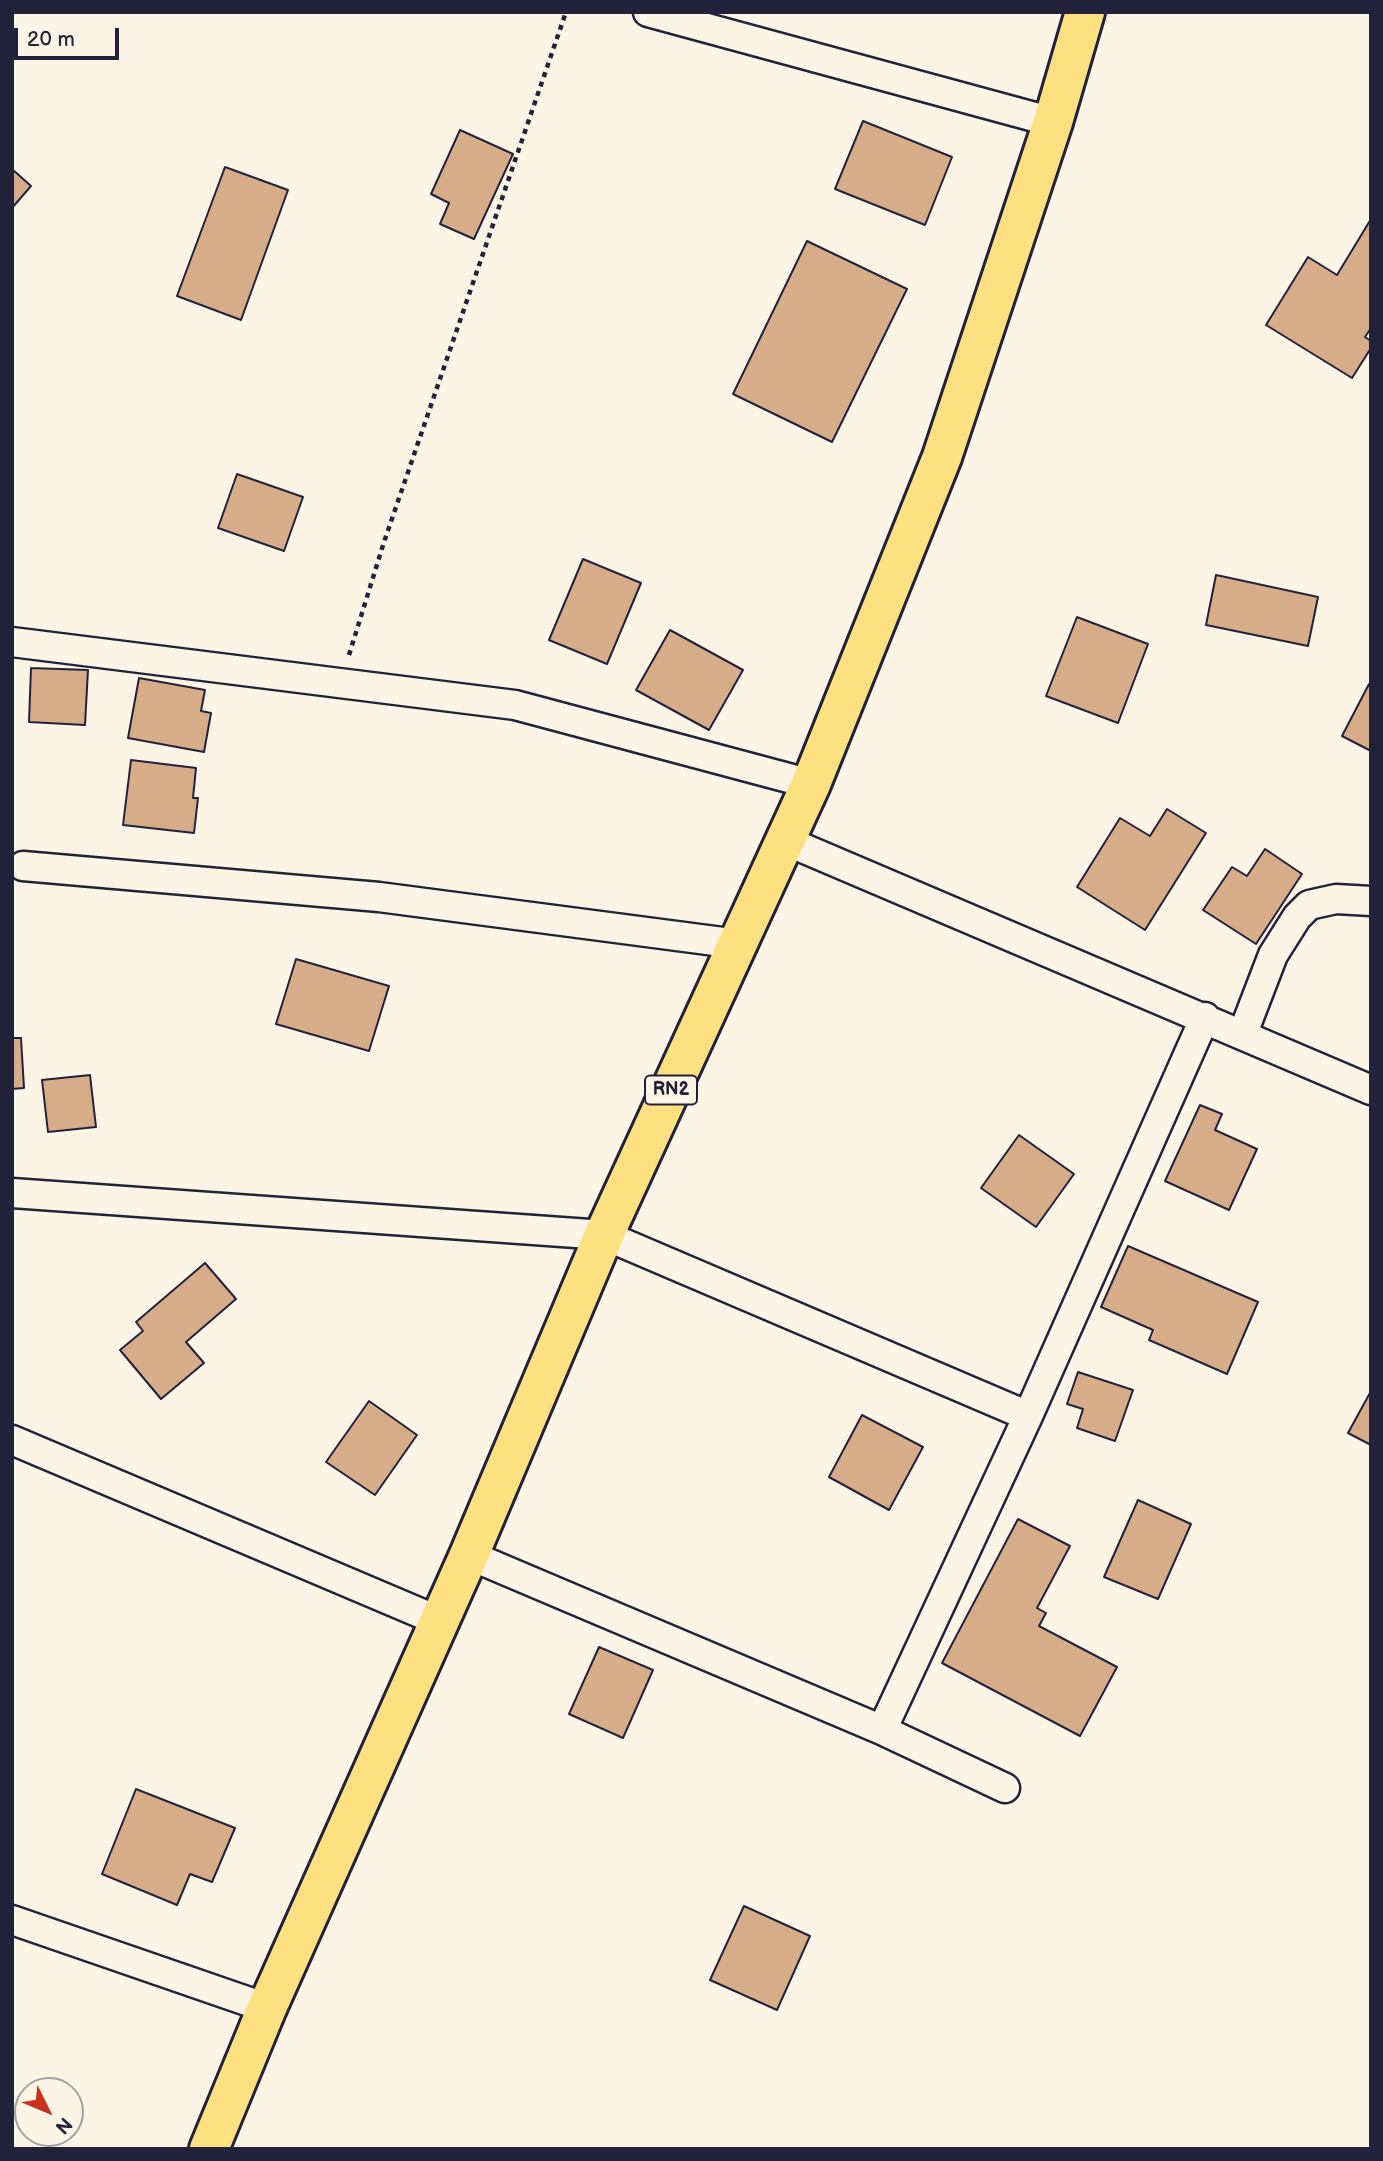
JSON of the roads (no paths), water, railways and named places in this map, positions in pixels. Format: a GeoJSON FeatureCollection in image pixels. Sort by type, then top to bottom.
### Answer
{"type":"FeatureCollection","features":[{"type":"Feature","properties":{"kind":"main road","name":"RN2"},"geometry":{"type":"LineString","coordinates":[[209,2149],[267,2008],[469,1555],[604,1235],[811,784],[942,457],[1053,122],[1085,12]]}},
{"type":"Feature","properties":{"kind":"street"},"geometry":{"type":"LineString","coordinates":[[649,12],[1053,122]]}},
{"type":"Feature","properties":{"kind":"street"},"geometry":{"type":"LineString","coordinates":[[12,642],[341,681],[515,705],[811,784]]}},
{"type":"Feature","properties":{"kind":"street"},"geometry":{"type":"LineString","coordinates":[[784,840],[1243,1033],[1371,1090]]}},
{"type":"Feature","properties":{"kind":"street"},"geometry":{"type":"LineString","coordinates":[[23,866],[379,897],[738,944]]}},
{"type":"Feature","properties":{"kind":"street"},"geometry":{"type":"LineString","coordinates":[[1243,1033],[1273,955],[1297,917],[1309,905],[1336,899],[1371,901]]}},
{"type":"Feature","properties":{"kind":"street"},"geometry":{"type":"LineString","coordinates":[[882,1730],[1028,1416],[1205,1017]]}},
{"type":"Feature","properties":{"kind":"street"},"geometry":{"type":"LineString","coordinates":[[12,1193],[604,1235],[1028,1416]]}},
{"type":"Feature","properties":{"kind":"street"},"geometry":{"type":"LineString","coordinates":[[12,1440],[439,1621]]}},
{"type":"Feature","properties":{"kind":"street"},"geometry":{"type":"LineString","coordinates":[[469,1555],[882,1730],[1005,1788]]}},
{"type":"Feature","properties":{"kind":"street"},"geometry":{"type":"LineString","coordinates":[[12,1920],[267,2008]]}}]}
